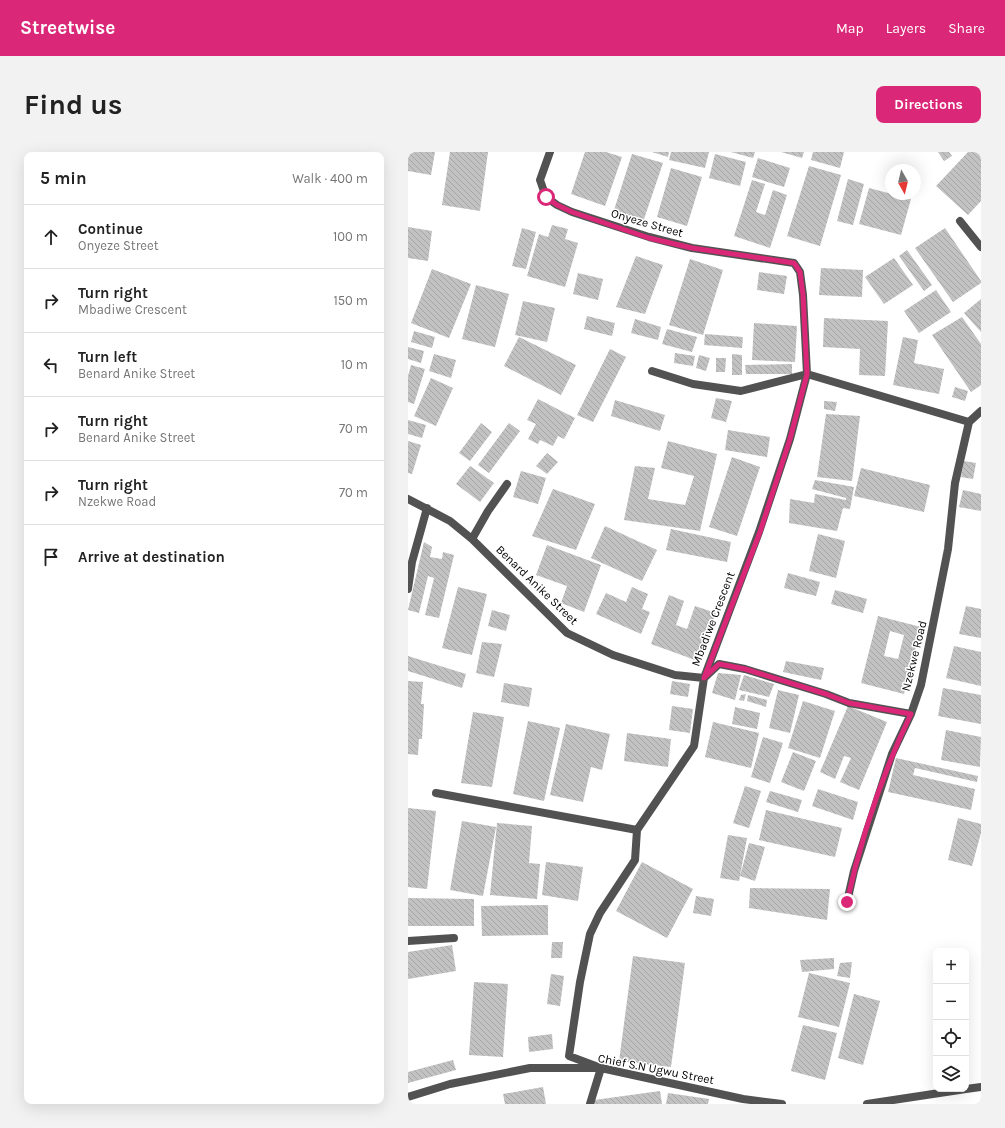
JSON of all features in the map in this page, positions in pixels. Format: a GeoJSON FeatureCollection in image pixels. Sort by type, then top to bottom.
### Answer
{"type":"FeatureCollection","features":[{"type":"Feature","properties":{"kind":"street","name":"Onyeze Street"},"geometry":{"type":"LineString","coordinates":[[550,152],[540,180],[546,197],[557,205],[572,212],[649,238],[692,248],[794,263]]}},
{"type":"Feature","properties":{"kind":"street"},"geometry":{"type":"LineString","coordinates":[[960,221],[981,248]]}},
{"type":"Feature","properties":{"kind":"street","name":"Mbadiwe Crescent"},"geometry":{"type":"LineString","coordinates":[[637,830],[694,746],[704,678],[760,532],[790,439],[807,374],[803,295],[800,272],[794,263]]}},
{"type":"Feature","properties":{"kind":"street"},"geometry":{"type":"LineString","coordinates":[[652,371],[693,384],[741,391],[807,374],[969,422],[981,411]]}},
{"type":"Feature","properties":{"kind":"street","name":"Nzekwe Road"},"geometry":{"type":"LineString","coordinates":[[847,902],[854,871],[892,754],[911,714],[921,685],[948,549],[955,483],[969,422]]}},
{"type":"Feature","properties":{"kind":"street"},"geometry":{"type":"LineString","coordinates":[[472,539],[488,511],[507,484]]}},
{"type":"Feature","properties":{"kind":"street","name":"Benard Anike Street"},"geometry":{"type":"LineString","coordinates":[[408,498],[450,521],[472,539],[567,633],[612,655],[675,674],[704,678]]}},
{"type":"Feature","properties":{"kind":"street"},"geometry":{"type":"LineString","coordinates":[[408,589],[412,562],[427,508]]}},
{"type":"Feature","properties":{"kind":"street"},"geometry":{"type":"LineString","coordinates":[[704,678],[719,664],[745,669],[826,694],[849,703],[911,714]]}},
{"type":"Feature","properties":{"kind":"street"},"geometry":{"type":"LineString","coordinates":[[436,793],[637,830],[635,860],[600,913],[590,934],[580,982],[569,1056],[601,1068],[590,1104]]}},
{"type":"Feature","properties":{"kind":"street"},"geometry":{"type":"LineString","coordinates":[[408,940],[454,938]]}},
{"type":"Feature","properties":{"kind":"street","name":"Chief S.N Ugwu Street"},"geometry":{"type":"LineString","coordinates":[[408,1097],[450,1084],[530,1068],[601,1068],[743,1099],[782,1104]]}},
{"type":"Feature","properties":{"kind":"street"},"geometry":{"type":"LineString","coordinates":[[969,1089],[981,1087]]}},
{"type":"Feature","properties":{"kind":"street"},"geometry":{"type":"LineString","coordinates":[[867,1104],[946,1092]]}},
{"type":"Feature","properties":{"kind":"building"},"geometry":{"type":"Polygon","coordinates":[[[408,152],[435,152],[431,175],[408,171],[408,152]]]}},
{"type":"Feature","properties":{"kind":"building"},"geometry":{"type":"Polygon","coordinates":[[[450,152],[488,152],[480,211],[442,205],[450,152]]]}},
{"type":"Feature","properties":{"kind":"building"},"geometry":{"type":"Polygon","coordinates":[[[585,152],[606,152],[622,157],[605,206],[571,194],[585,152]]]}},
{"type":"Feature","properties":{"kind":"building"},"geometry":{"type":"Polygon","coordinates":[[[652,152],[669,152],[668,157],[652,152]]]}},
{"type":"Feature","properties":{"kind":"building"},"geometry":{"type":"Polygon","coordinates":[[[671,152],[709,152],[705,168],[669,160],[671,152]]]}},
{"type":"Feature","properties":{"kind":"building"},"geometry":{"type":"Polygon","coordinates":[[[731,152],[755,152],[753,158],[731,152]]]}},
{"type":"Feature","properties":{"kind":"building"},"geometry":{"type":"Polygon","coordinates":[[[781,152],[804,152],[802,158],[781,152]]]}},
{"type":"Feature","properties":{"kind":"building"},"geometry":{"type":"Polygon","coordinates":[[[813,152],[844,152],[840,168],[811,160],[813,152]]]}},
{"type":"Feature","properties":{"kind":"building"},"geometry":{"type":"Polygon","coordinates":[[[938,152],[949,152],[952,156],[944,161],[938,152]]]}},
{"type":"Feature","properties":{"kind":"building"},"geometry":{"type":"Polygon","coordinates":[[[968,152],[981,152],[981,201],[968,215],[936,186],[968,152]]]}},
{"type":"Feature","properties":{"kind":"building"},"geometry":{"type":"Polygon","coordinates":[[[632,154],[663,163],[643,222],[613,213],[632,154]]]}},
{"type":"Feature","properties":{"kind":"building"},"geometry":{"type":"Polygon","coordinates":[[[715,154],[746,162],[740,186],[709,178],[715,154]]]}},
{"type":"Feature","properties":{"kind":"building"},"geometry":{"type":"Polygon","coordinates":[[[758,158],[790,168],[784,187],[752,177],[758,158]]]}},
{"type":"Feature","properties":{"kind":"building"},"geometry":{"type":"Polygon","coordinates":[[[809,166],[841,175],[820,246],[787,236],[809,166]]]}},
{"type":"Feature","properties":{"kind":"building"},"geometry":{"type":"Polygon","coordinates":[[[671,168],[702,177],[687,226],[657,217],[671,168]]]}},
{"type":"Feature","properties":{"kind":"building"},"geometry":{"type":"Polygon","coordinates":[[[848,179],[864,184],[853,225],[837,221],[848,179]]]}},
{"type":"Feature","properties":{"kind":"building"},"geometry":{"type":"Polygon","coordinates":[[[752,180],[765,184],[756,212],[765,215],[773,190],[787,195],[770,248],[734,236],[752,180]]]}},
{"type":"Feature","properties":{"kind":"building"},"geometry":{"type":"Polygon","coordinates":[[[869,188],[885,192],[885,200],[911,200],[901,235],[859,224],[869,188]]]}},
{"type":"Feature","properties":{"kind":"building"},"geometry":{"type":"Polygon","coordinates":[[[552,225],[568,229],[565,239],[578,243],[565,287],[527,276],[539,234],[548,237],[552,225]]]}},
{"type":"Feature","properties":{"kind":"building"},"geometry":{"type":"Polygon","coordinates":[[[408,227],[432,231],[428,261],[408,258],[408,227]]]}},
{"type":"Feature","properties":{"kind":"building"},"geometry":{"type":"Polygon","coordinates":[[[522,228],[536,232],[526,269],[512,266],[522,228]]]}},
{"type":"Feature","properties":{"kind":"building"},"geometry":{"type":"Polygon","coordinates":[[[945,228],[981,281],[981,283],[953,302],[915,248],[945,228]]]}},
{"type":"Feature","properties":{"kind":"building"},"geometry":{"type":"Polygon","coordinates":[[[907,250],[932,285],[924,291],[899,256],[907,250]]]}},
{"type":"Feature","properties":{"kind":"building"},"geometry":{"type":"Polygon","coordinates":[[[636,256],[663,265],[645,314],[616,307],[636,256]]]}},
{"type":"Feature","properties":{"kind":"building"},"geometry":{"type":"Polygon","coordinates":[[[894,258],[913,285],[884,304],[865,277],[894,258]]]}},
{"type":"Feature","properties":{"kind":"building"},"geometry":{"type":"Polygon","coordinates":[[[690,259],[723,270],[703,335],[669,325],[690,259]]]}},
{"type":"Feature","properties":{"kind":"building"},"geometry":{"type":"Polygon","coordinates":[[[821,268],[863,270],[862,297],[819,295],[821,268]]]}},
{"type":"Feature","properties":{"kind":"building"},"geometry":{"type":"Polygon","coordinates":[[[432,269],[471,284],[449,338],[411,323],[432,269]]]}},
{"type":"Feature","properties":{"kind":"building"},"geometry":{"type":"Polygon","coordinates":[[[759,272],[787,276],[784,294],[757,290],[759,272]]]}},
{"type":"Feature","properties":{"kind":"building"},"geometry":{"type":"Polygon","coordinates":[[[578,273],[603,279],[598,300],[573,294],[578,273]]]}},
{"type":"Feature","properties":{"kind":"building"},"geometry":{"type":"Polygon","coordinates":[[[476,285],[509,294],[495,347],[462,339],[476,285]]]}},
{"type":"Feature","properties":{"kind":"building"},"geometry":{"type":"Polygon","coordinates":[[[936,290],[951,312],[919,333],[904,311],[936,290]]]}},
{"type":"Feature","properties":{"kind":"building"},"geometry":{"type":"Polygon","coordinates":[[[981,299],[981,332],[964,313],[981,299]]]}},
{"type":"Feature","properties":{"kind":"building"},"geometry":{"type":"Polygon","coordinates":[[[523,301],[555,308],[547,342],[515,335],[523,301]]]}},
{"type":"Feature","properties":{"kind":"building"},"geometry":{"type":"Polygon","coordinates":[[[587,316],[615,323],[612,336],[584,329],[587,316]]]}},
{"type":"Feature","properties":{"kind":"building"},"geometry":{"type":"Polygon","coordinates":[[[962,317],[981,344],[981,385],[971,392],[932,335],[962,317]]]}},
{"type":"Feature","properties":{"kind":"building"},"geometry":{"type":"Polygon","coordinates":[[[824,318],[888,321],[885,376],[859,375],[860,349],[823,347],[824,318]]]}},
{"type":"Feature","properties":{"kind":"building"},"geometry":{"type":"Polygon","coordinates":[[[635,319],[661,327],[658,340],[631,333],[635,319]]]}},
{"type":"Feature","properties":{"kind":"building"},"geometry":{"type":"Polygon","coordinates":[[[754,323],[797,326],[795,362],[752,360],[754,323]]]}},
{"type":"Feature","properties":{"kind":"building"},"geometry":{"type":"Polygon","coordinates":[[[667,329],[697,337],[692,352],[662,344],[667,329]]]}},
{"type":"Feature","properties":{"kind":"building"},"geometry":{"type":"Polygon","coordinates":[[[414,331],[435,337],[432,348],[411,342],[414,331]]]}},
{"type":"Feature","properties":{"kind":"building"},"geometry":{"type":"Polygon","coordinates":[[[705,334],[743,337],[742,348],[704,345],[705,334]]]}},
{"type":"Feature","properties":{"kind":"building"},"geometry":{"type":"Polygon","coordinates":[[[519,337],[576,365],[561,395],[504,366],[519,337]]]}},
{"type":"Feature","properties":{"kind":"building"},"geometry":{"type":"Polygon","coordinates":[[[903,337],[918,340],[914,363],[944,369],[939,394],[893,385],[903,337]]]}},
{"type":"Feature","properties":{"kind":"building"},"geometry":{"type":"Polygon","coordinates":[[[408,347],[424,351],[421,363],[408,359],[408,347]]]}},
{"type":"Feature","properties":{"kind":"building"},"geometry":{"type":"Polygon","coordinates":[[[610,349],[626,357],[593,422],[577,415],[610,349]]]}},
{"type":"Feature","properties":{"kind":"building"},"geometry":{"type":"Polygon","coordinates":[[[675,353],[695,356],[693,366],[674,363],[675,353]]]}},
{"type":"Feature","properties":{"kind":"building"},"geometry":{"type":"Polygon","coordinates":[[[434,354],[456,360],[451,378],[429,371],[434,354]]]}},
{"type":"Feature","properties":{"kind":"building"},"geometry":{"type":"Polygon","coordinates":[[[732,354],[742,355],[742,375],[732,375],[732,354]]]}},
{"type":"Feature","properties":{"kind":"building"},"geometry":{"type":"Polygon","coordinates":[[[699,355],[710,358],[706,371],[696,368],[699,355]]]}},
{"type":"Feature","properties":{"kind":"building"},"geometry":{"type":"Polygon","coordinates":[[[716,358],[726,358],[725,372],[716,372],[716,358]]]}},
{"type":"Feature","properties":{"kind":"building"},"geometry":{"type":"Polygon","coordinates":[[[792,364],[792,374],[746,374],[745,365],[792,364]]]}},
{"type":"Feature","properties":{"kind":"building"},"geometry":{"type":"Polygon","coordinates":[[[411,365],[425,369],[414,404],[408,402],[408,376],[411,365]]]}},
{"type":"Feature","properties":{"kind":"building"},"geometry":{"type":"Polygon","coordinates":[[[431,378],[453,388],[436,426],[414,416],[431,378]]]}},
{"type":"Feature","properties":{"kind":"building"},"geometry":{"type":"Polygon","coordinates":[[[955,387],[968,391],[965,401],[952,397],[955,387]]]}},
{"type":"Feature","properties":{"kind":"building"},"geometry":{"type":"Polygon","coordinates":[[[716,398],[732,401],[726,422],[711,418],[716,398]]]}},
{"type":"Feature","properties":{"kind":"building"},"geometry":{"type":"Polygon","coordinates":[[[538,399],[575,418],[564,439],[558,436],[553,446],[540,440],[538,444],[528,439],[536,424],[527,420],[538,399]]]}},
{"type":"Feature","properties":{"kind":"building"},"geometry":{"type":"Polygon","coordinates":[[[615,400],[665,415],[660,431],[611,416],[615,400]]]}},
{"type":"Feature","properties":{"kind":"building"},"geometry":{"type":"Polygon","coordinates":[[[824,401],[837,402],[835,411],[824,409],[824,401]]]}},
{"type":"Feature","properties":{"kind":"building"},"geometry":{"type":"Polygon","coordinates":[[[826,414],[860,416],[852,481],[817,477],[826,414]]]}},
{"type":"Feature","properties":{"kind":"building"},"geometry":{"type":"Polygon","coordinates":[[[408,420],[426,425],[422,438],[408,434],[408,420]]]}},
{"type":"Feature","properties":{"kind":"building"},"geometry":{"type":"Polygon","coordinates":[[[481,423],[492,432],[470,461],[459,453],[481,423]]]}},
{"type":"Feature","properties":{"kind":"building"},"geometry":{"type":"Polygon","coordinates":[[[509,423],[520,431],[489,473],[478,465],[509,423]]]}},
{"type":"Feature","properties":{"kind":"building"},"geometry":{"type":"Polygon","coordinates":[[[728,430],[770,437],[767,457],[725,450],[728,430]]]}},
{"type":"Feature","properties":{"kind":"building"},"geometry":{"type":"Polygon","coordinates":[[[408,441],[421,445],[412,474],[408,473],[408,441]]]}},
{"type":"Feature","properties":{"kind":"building"},"geometry":{"type":"Polygon","coordinates":[[[668,441],[717,454],[700,531],[624,520],[635,466],[655,468],[648,499],[685,505],[694,476],[661,468],[668,441]]]}},
{"type":"Feature","properties":{"kind":"building"},"geometry":{"type":"Polygon","coordinates":[[[547,453],[558,462],[547,474],[536,466],[547,453]]]}},
{"type":"Feature","properties":{"kind":"building"},"geometry":{"type":"Polygon","coordinates":[[[732,457],[760,467],[737,536],[709,527],[732,457]]]}},
{"type":"Feature","properties":{"kind":"building"},"geometry":{"type":"Polygon","coordinates":[[[964,461],[976,463],[973,479],[961,477],[964,461]]]}},
{"type":"Feature","properties":{"kind":"building"},"geometry":{"type":"Polygon","coordinates":[[[470,466],[494,483],[480,502],[456,484],[470,466]]]}},
{"type":"Feature","properties":{"kind":"building"},"geometry":{"type":"Polygon","coordinates":[[[861,468],[930,485],[924,512],[854,496],[861,468]]]}},
{"type":"Feature","properties":{"kind":"building"},"geometry":{"type":"Polygon","coordinates":[[[521,471],[546,478],[538,504],[513,497],[521,471]]]}},
{"type":"Feature","properties":{"kind":"building"},"geometry":{"type":"Polygon","coordinates":[[[815,480],[854,487],[850,509],[843,508],[837,531],[789,523],[790,499],[814,503],[815,494],[846,500],[846,498],[812,489],[815,480]]]}},
{"type":"Feature","properties":{"kind":"building"},"geometry":{"type":"Polygon","coordinates":[[[553,489],[595,504],[576,550],[532,536],[553,489]]]}},
{"type":"Feature","properties":{"kind":"building"},"geometry":{"type":"Polygon","coordinates":[[[963,490],[981,494],[981,511],[959,507],[963,490]]]}},
{"type":"Feature","properties":{"kind":"building"},"geometry":{"type":"Polygon","coordinates":[[[605,526],[657,550],[642,581],[591,558],[605,526]]]}},
{"type":"Feature","properties":{"kind":"building"},"geometry":{"type":"Polygon","coordinates":[[[671,529],[731,542],[727,562],[666,550],[671,529]]]}},
{"type":"Feature","properties":{"kind":"building"},"geometry":{"type":"Polygon","coordinates":[[[818,534],[845,541],[836,578],[809,571],[818,534]]]}},
{"type":"Feature","properties":{"kind":"building"},"geometry":{"type":"Polygon","coordinates":[[[424,542],[432,547],[430,557],[442,559],[443,552],[454,555],[439,618],[425,615],[434,578],[428,576],[419,613],[408,610],[424,542]]]}},
{"type":"Feature","properties":{"kind":"building"},"geometry":{"type":"Polygon","coordinates":[[[547,545],[601,565],[584,612],[561,603],[567,586],[536,575],[547,545]]]}},
{"type":"Feature","properties":{"kind":"building"},"geometry":{"type":"Polygon","coordinates":[[[788,573],[820,582],[816,596],[784,588],[788,573]]]}},
{"type":"Feature","properties":{"kind":"building"},"geometry":{"type":"Polygon","coordinates":[[[458,587],[487,594],[472,655],[442,648],[458,587]]]}},
{"type":"Feature","properties":{"kind":"building"},"geometry":{"type":"Polygon","coordinates":[[[632,587],[648,594],[642,609],[650,612],[641,634],[596,614],[606,593],[626,602],[632,587]]]}},
{"type":"Feature","properties":{"kind":"building"},"geometry":{"type":"Polygon","coordinates":[[[835,590],[867,599],[863,613],[831,604],[835,590]]]}},
{"type":"Feature","properties":{"kind":"building"},"geometry":{"type":"Polygon","coordinates":[[[669,595],[684,601],[676,625],[687,629],[695,606],[716,613],[698,661],[651,644],[669,595]]]}},
{"type":"Feature","properties":{"kind":"building"},"geometry":{"type":"Polygon","coordinates":[[[966,606],[981,609],[981,638],[959,634],[966,606]]]}},
{"type":"Feature","properties":{"kind":"building"},"geometry":{"type":"Polygon","coordinates":[[[492,610],[510,615],[506,631],[488,626],[492,610]]]}},
{"type":"Feature","properties":{"kind":"building"},"geometry":{"type":"Polygon","coordinates":[[[878,616],[921,627],[904,694],[861,683],[878,616]],[[890,631],[884,656],[898,659],[904,635],[890,631]]]}},
{"type":"Feature","properties":{"kind":"building"},"geometry":{"type":"Polygon","coordinates":[[[482,642],[502,644],[494,677],[476,673],[482,642]]]}},
{"type":"Feature","properties":{"kind":"building"},"geometry":{"type":"Polygon","coordinates":[[[954,646],[981,652],[981,686],[946,678],[954,646]]]}},
{"type":"Feature","properties":{"kind":"building"},"geometry":{"type":"Polygon","coordinates":[[[408,656],[466,674],[462,688],[408,671],[408,656]]]}},
{"type":"Feature","properties":{"kind":"building"},"geometry":{"type":"Polygon","coordinates":[[[786,661],[824,668],[821,680],[783,672],[786,661]]]}},
{"type":"Feature","properties":{"kind":"building"},"geometry":{"type":"Polygon","coordinates":[[[718,673],[741,675],[735,700],[712,693],[718,673]]]}},
{"type":"Feature","properties":{"kind":"building"},"geometry":{"type":"Polygon","coordinates":[[[744,675],[774,684],[769,697],[739,690],[744,675]]]}},
{"type":"Feature","properties":{"kind":"building"},"geometry":{"type":"Polygon","coordinates":[[[408,681],[423,682],[421,704],[424,704],[422,739],[419,739],[418,755],[408,754],[408,681]]]}},
{"type":"Feature","properties":{"kind":"building"},"geometry":{"type":"Polygon","coordinates":[[[672,681],[690,684],[688,697],[670,694],[672,681]]]}},
{"type":"Feature","properties":{"kind":"building"},"geometry":{"type":"Polygon","coordinates":[[[504,683],[532,688],[529,707],[501,702],[504,683]]]}},
{"type":"Feature","properties":{"kind":"building"},"geometry":{"type":"Polygon","coordinates":[[[943,688],[981,695],[981,724],[938,716],[943,688]]]}},
{"type":"Feature","properties":{"kind":"building"},"geometry":{"type":"Polygon","coordinates":[[[778,690],[799,695],[790,733],[769,728],[778,690]]]}},
{"type":"Feature","properties":{"kind":"building"},"geometry":{"type":"Polygon","coordinates":[[[746,694],[744,701],[739,700],[741,695],[746,694]]]}},
{"type":"Feature","properties":{"kind":"building"},"geometry":{"type":"Polygon","coordinates":[[[748,695],[767,700],[766,707],[747,701],[748,695]]]}},
{"type":"Feature","properties":{"kind":"building"},"geometry":{"type":"Polygon","coordinates":[[[803,701],[835,711],[820,758],[788,748],[803,701]]]}},
{"type":"Feature","properties":{"kind":"building"},"geometry":{"type":"Polygon","coordinates":[[[672,706],[693,709],[690,733],[669,730],[672,706]]]}},
{"type":"Feature","properties":{"kind":"building"},"geometry":{"type":"Polygon","coordinates":[[[848,706],[887,722],[859,790],[840,782],[851,758],[844,756],[835,779],[820,772],[848,706]]]}},
{"type":"Feature","properties":{"kind":"building"},"geometry":{"type":"Polygon","coordinates":[[[735,707],[760,713],[757,729],[732,724],[735,707]]]}},
{"type":"Feature","properties":{"kind":"building"},"geometry":{"type":"Polygon","coordinates":[[[473,712],[504,717],[492,787],[461,783],[473,712]]]}},
{"type":"Feature","properties":{"kind":"building"},"geometry":{"type":"Polygon","coordinates":[[[528,721],[560,728],[544,801],[513,794],[528,721]]]}},
{"type":"Feature","properties":{"kind":"building"},"geometry":{"type":"Polygon","coordinates":[[[713,722],[759,733],[751,768],[705,757],[713,722]]]}},
{"type":"Feature","properties":{"kind":"building"},"geometry":{"type":"Polygon","coordinates":[[[566,724],[610,734],[602,770],[591,767],[583,802],[550,795],[566,724]]]}},
{"type":"Feature","properties":{"kind":"building"},"geometry":{"type":"Polygon","coordinates":[[[946,730],[981,737],[980,767],[941,760],[946,730]]]}},
{"type":"Feature","properties":{"kind":"building"},"geometry":{"type":"Polygon","coordinates":[[[627,733],[671,739],[668,767],[624,761],[627,733]]]}},
{"type":"Feature","properties":{"kind":"building"},"geometry":{"type":"Polygon","coordinates":[[[763,737],[783,743],[770,783],[751,777],[763,737]]]}},
{"type":"Feature","properties":{"kind":"building"},"geometry":{"type":"Polygon","coordinates":[[[793,752],[816,761],[804,791],[781,782],[793,752]]]}},
{"type":"Feature","properties":{"kind":"building"},"geometry":{"type":"Polygon","coordinates":[[[896,758],[978,776],[977,782],[915,768],[913,775],[975,789],[971,810],[888,792],[896,758]]]}},
{"type":"Feature","properties":{"kind":"building"},"geometry":{"type":"Polygon","coordinates":[[[745,786],[761,791],[749,828],[733,823],[745,786]]]}},
{"type":"Feature","properties":{"kind":"building"},"geometry":{"type":"Polygon","coordinates":[[[818,789],[858,802],[853,820],[812,806],[818,789]]]}},
{"type":"Feature","properties":{"kind":"building"},"geometry":{"type":"Polygon","coordinates":[[[770,791],[802,800],[798,812],[766,802],[770,791]]]}},
{"type":"Feature","properties":{"kind":"building"},"geometry":{"type":"Polygon","coordinates":[[[408,808],[436,811],[427,889],[408,887],[408,808]]]}},
{"type":"Feature","properties":{"kind":"building"},"geometry":{"type":"Polygon","coordinates":[[[766,810],[842,828],[835,857],[759,840],[766,810]]]}},
{"type":"Feature","properties":{"kind":"building"},"geometry":{"type":"Polygon","coordinates":[[[958,818],[981,824],[981,833],[972,866],[948,860],[958,818]]]}},
{"type":"Feature","properties":{"kind":"building"},"geometry":{"type":"Polygon","coordinates":[[[462,821],[496,827],[483,896],[450,890],[462,821]]]}},
{"type":"Feature","properties":{"kind":"building"},"geometry":{"type":"Polygon","coordinates":[[[497,823],[532,826],[529,863],[540,864],[537,899],[490,895],[497,823]]]}},
{"type":"Feature","properties":{"kind":"building"},"geometry":{"type":"Polygon","coordinates":[[[728,835],[747,838],[739,881],[720,878],[728,835]]]}},
{"type":"Feature","properties":{"kind":"building"},"geometry":{"type":"Polygon","coordinates":[[[749,843],[765,847],[755,881],[740,876],[749,843]]]}},
{"type":"Feature","properties":{"kind":"building"},"geometry":{"type":"Polygon","coordinates":[[[546,862],[583,867],[578,901],[542,895],[546,862]]]}},
{"type":"Feature","properties":{"kind":"building"},"geometry":{"type":"Polygon","coordinates":[[[642,862],[693,889],[667,938],[616,911],[642,862]]]}},
{"type":"Feature","properties":{"kind":"building"},"geometry":{"type":"Polygon","coordinates":[[[750,888],[830,889],[827,920],[749,908],[750,888]]]}},
{"type":"Feature","properties":{"kind":"building"},"geometry":{"type":"Polygon","coordinates":[[[696,896],[714,899],[711,916],[693,913],[696,896]]]}},
{"type":"Feature","properties":{"kind":"building"},"geometry":{"type":"Polygon","coordinates":[[[408,898],[474,899],[474,926],[408,926],[408,898]]]}},
{"type":"Feature","properties":{"kind":"building"},"geometry":{"type":"Polygon","coordinates":[[[548,905],[548,935],[482,936],[481,906],[548,905]]]}},
{"type":"Feature","properties":{"kind":"building"},"geometry":{"type":"Polygon","coordinates":[[[552,942],[563,942],[562,958],[551,958],[552,942]]]}},
{"type":"Feature","properties":{"kind":"building"},"geometry":{"type":"Polygon","coordinates":[[[452,945],[456,971],[408,979],[408,952],[452,945]]]}},
{"type":"Feature","properties":{"kind":"building"},"geometry":{"type":"Polygon","coordinates":[[[633,956],[685,963],[671,1067],[619,1061],[633,956]]]}},
{"type":"Feature","properties":{"kind":"building"},"geometry":{"type":"Polygon","coordinates":[[[834,958],[834,969],[802,972],[800,960],[834,958]]]}},
{"type":"Feature","properties":{"kind":"building"},"geometry":{"type":"Polygon","coordinates":[[[852,962],[850,978],[837,976],[840,963],[852,962]]]}},
{"type":"Feature","properties":{"kind":"building"},"geometry":{"type":"Polygon","coordinates":[[[809,973],[850,983],[839,1027],[798,1017],[809,973]]]}},
{"type":"Feature","properties":{"kind":"building"},"geometry":{"type":"Polygon","coordinates":[[[551,974],[564,976],[560,1006],[547,1004],[551,974]]]}},
{"type":"Feature","properties":{"kind":"building"},"geometry":{"type":"Polygon","coordinates":[[[474,982],[508,984],[503,1057],[469,1055],[474,982]]]}},
{"type":"Feature","properties":{"kind":"building"},"geometry":{"type":"Polygon","coordinates":[[[854,994],[880,1001],[863,1065],[838,1058],[854,994]]]}},
{"type":"Feature","properties":{"kind":"building"},"geometry":{"type":"Polygon","coordinates":[[[803,1025],[837,1033],[825,1080],[791,1071],[803,1025]]]}},
{"type":"Feature","properties":{"kind":"building"},"geometry":{"type":"Polygon","coordinates":[[[552,1034],[553,1049],[529,1052],[528,1037],[552,1034]]]}},
{"type":"Feature","properties":{"kind":"building"},"geometry":{"type":"Polygon","coordinates":[[[453,1060],[456,1070],[408,1083],[408,1072],[453,1060]]]}},
{"type":"Feature","properties":{"kind":"building"},"geometry":{"type":"Polygon","coordinates":[[[543,1087],[546,1104],[505,1104],[503,1094],[543,1087]]]}},
{"type":"Feature","properties":{"kind":"building"},"geometry":{"type":"Polygon","coordinates":[[[660,1091],[662,1104],[588,1104],[587,1101],[660,1091]]]}},
{"type":"Feature","properties":{"kind":"building"},"geometry":{"type":"Polygon","coordinates":[[[668,1093],[709,1099],[708,1104],[666,1104],[668,1093]]]}},
{"type":"Feature","properties":{"kind":"route"},"geometry":{"type":"LineString","coordinates":[[546,197],[557,205],[572,212],[649,238],[692,248],[794,263],[800,272],[803,295],[807,374],[790,439],[760,532],[704,678],[719,664],[745,669],[826,694],[849,703],[911,714],[892,754],[854,871],[847,902]]}}]}
